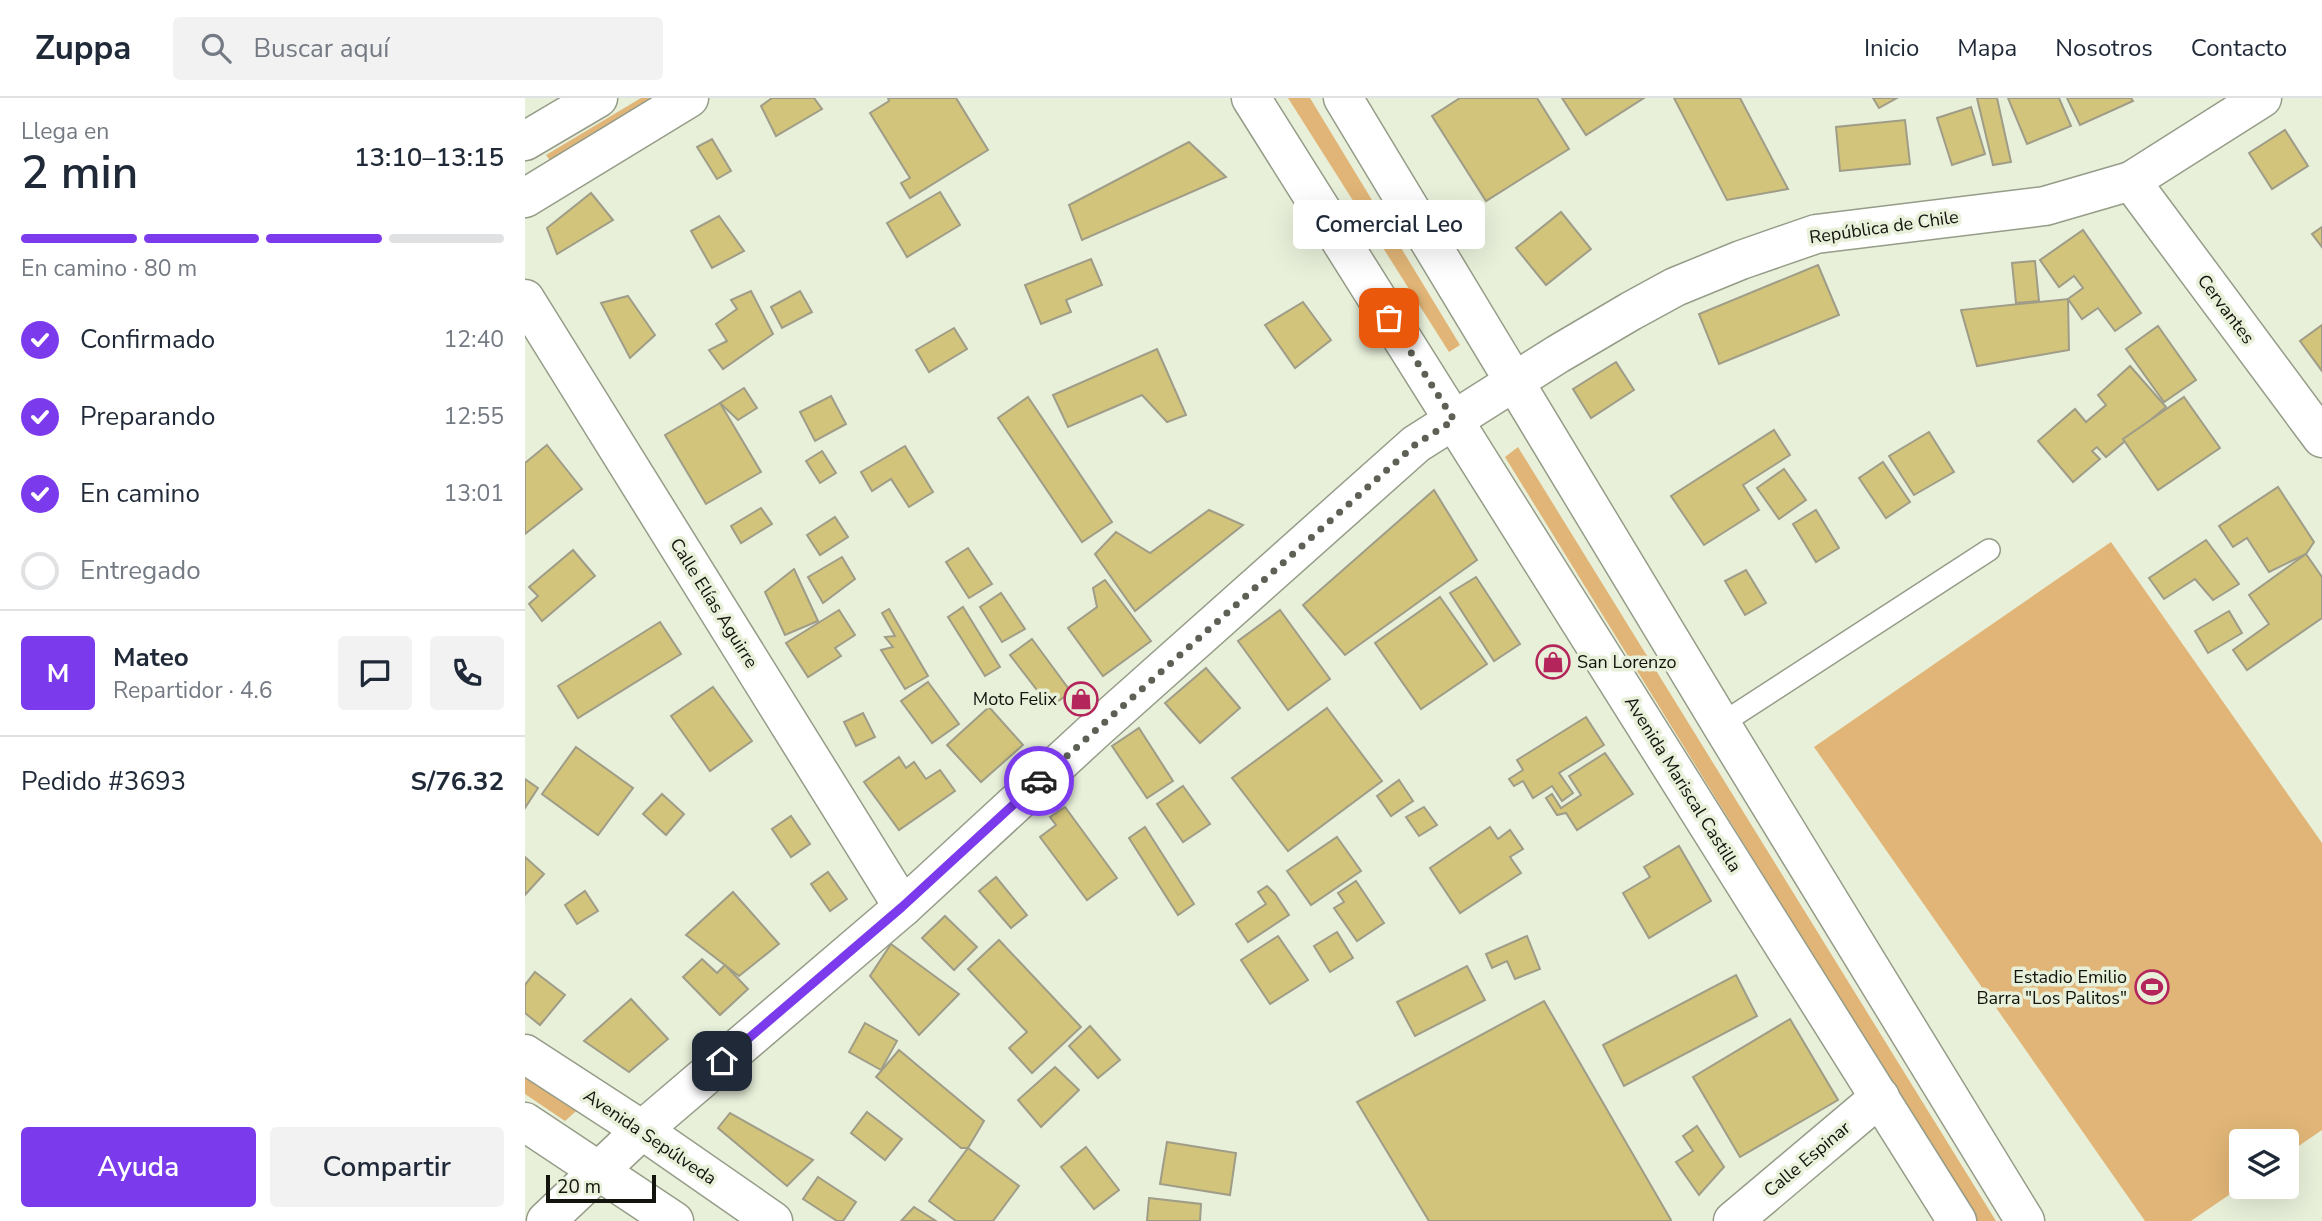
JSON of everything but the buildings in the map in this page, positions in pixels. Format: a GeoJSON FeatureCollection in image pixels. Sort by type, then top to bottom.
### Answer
{"type":"FeatureCollection","features":[{"type":"Feature","properties":{"kind":"street"},"geometry":{"type":"LineString","coordinates":[[530,129],[598,98]]}},
{"type":"Feature","properties":{"kind":"street"},"geometry":{"type":"LineString","coordinates":[[525,198],[689,98]]}},
{"type":"Feature","properties":{"kind":"street","name":"Avenida Mariscal Castilla"},"geometry":{"type":"LineString","coordinates":[[1251,98],[1957,1221]]}},
{"type":"Feature","properties":{"kind":"street"},"geometry":{"type":"LineString","coordinates":[[1343,98],[2025,1221]]}},
{"type":"Feature","properties":{"kind":"street","name":"República de Chile"},"geometry":{"type":"LineString","coordinates":[[546,1221],[642,1130],[902,907],[1094,731],[1416,444],[1568,348],[1675,287],[1741,260],[1816,234],[2045,206],[2130,181],[2262,98]]}},
{"type":"Feature","properties":{"kind":"street","name":"Cervantes"},"geometry":{"type":"LineString","coordinates":[[2130,181],[2322,438]]}},
{"type":"Feature","properties":{"kind":"street","name":"Calle Elías Aguirre"},"geometry":{"type":"LineString","coordinates":[[525,299],[902,907]]}},
{"type":"Feature","properties":{"kind":"street","name":"Avenida Sepúlveda"},"geometry":{"type":"LineString","coordinates":[[525,1054],[642,1130],[773,1221]]}},
{"type":"Feature","properties":{"kind":"street","name":"Calle Espinar"},"geometry":{"type":"LineString","coordinates":[[1733,1221],[1880,1097]]}},
{"type":"Feature","properties":{"kind":"street"},"geometry":{"type":"LineString","coordinates":[[525,1122],[674,1221]]}},
{"type":"Feature","properties":{"kind":"lane"},"geometry":{"type":"LineString","coordinates":[[1721,724],[1989,551]]}},
{"type":"Feature","properties":{"kind":"shaded area"},"geometry":{"type":"Polygon","coordinates":[[[641,98],[659,98],[551,162],[546,155],[641,98]]]}},
{"type":"Feature","properties":{"kind":"shaded area"},"geometry":{"type":"Polygon","coordinates":[[[1288,98],[1310,98],[1460,345],[1449,352],[1288,98]]]}},
{"type":"Feature","properties":{"kind":"shaded area"},"geometry":{"type":"Polygon","coordinates":[[[1518,447],[1996,1221],[1977,1221],[1505,457],[1518,447]]]}},
{"type":"Feature","properties":{"kind":"shaded area","name":"Estadio Emilio Barra \"Los Palitos\""},"geometry":{"type":"Polygon","coordinates":[[[2111,542],[2322,843],[2322,1130],[2299,1146],[2299,1129],[2229,1129],[2229,1195],[2191,1221],[2145,1221],[1814,747],[2111,542]]]}},
{"type":"Feature","properties":{"kind":"shaded area"},"geometry":{"type":"Polygon","coordinates":[[[525,1065],[585,1103],[565,1121],[525,1094],[525,1065]]]}},
{"type":"Feature","properties":{"kind":"way so far"},"geometry":{"type":"LineString","coordinates":[[1039,781],[1416,444],[1454,420],[1389,318]]}},
{"type":"Feature","properties":{"kind":"place","name":"Comercial Leo"},"geometry":{"type":"Point","coordinates":[1389,318]}},
{"type":"Feature","properties":{"kind":"place","name":"San Lorenzo"},"geometry":{"type":"Point","coordinates":[1553,662]}},
{"type":"Feature","properties":{"kind":"place","name":"Moto Felix"},"geometry":{"type":"Point","coordinates":[1081,699]}},
{"type":"Feature","properties":{"kind":"place","name":"Estadio Emilio Barra \"Los Palitos\""},"geometry":{"type":"Point","coordinates":[2152,987]}},
{"type":"Feature","properties":{"kind":"route"},"geometry":{"type":"LineString","coordinates":[[722,1061],[902,907],[1039,781]]}}]}
